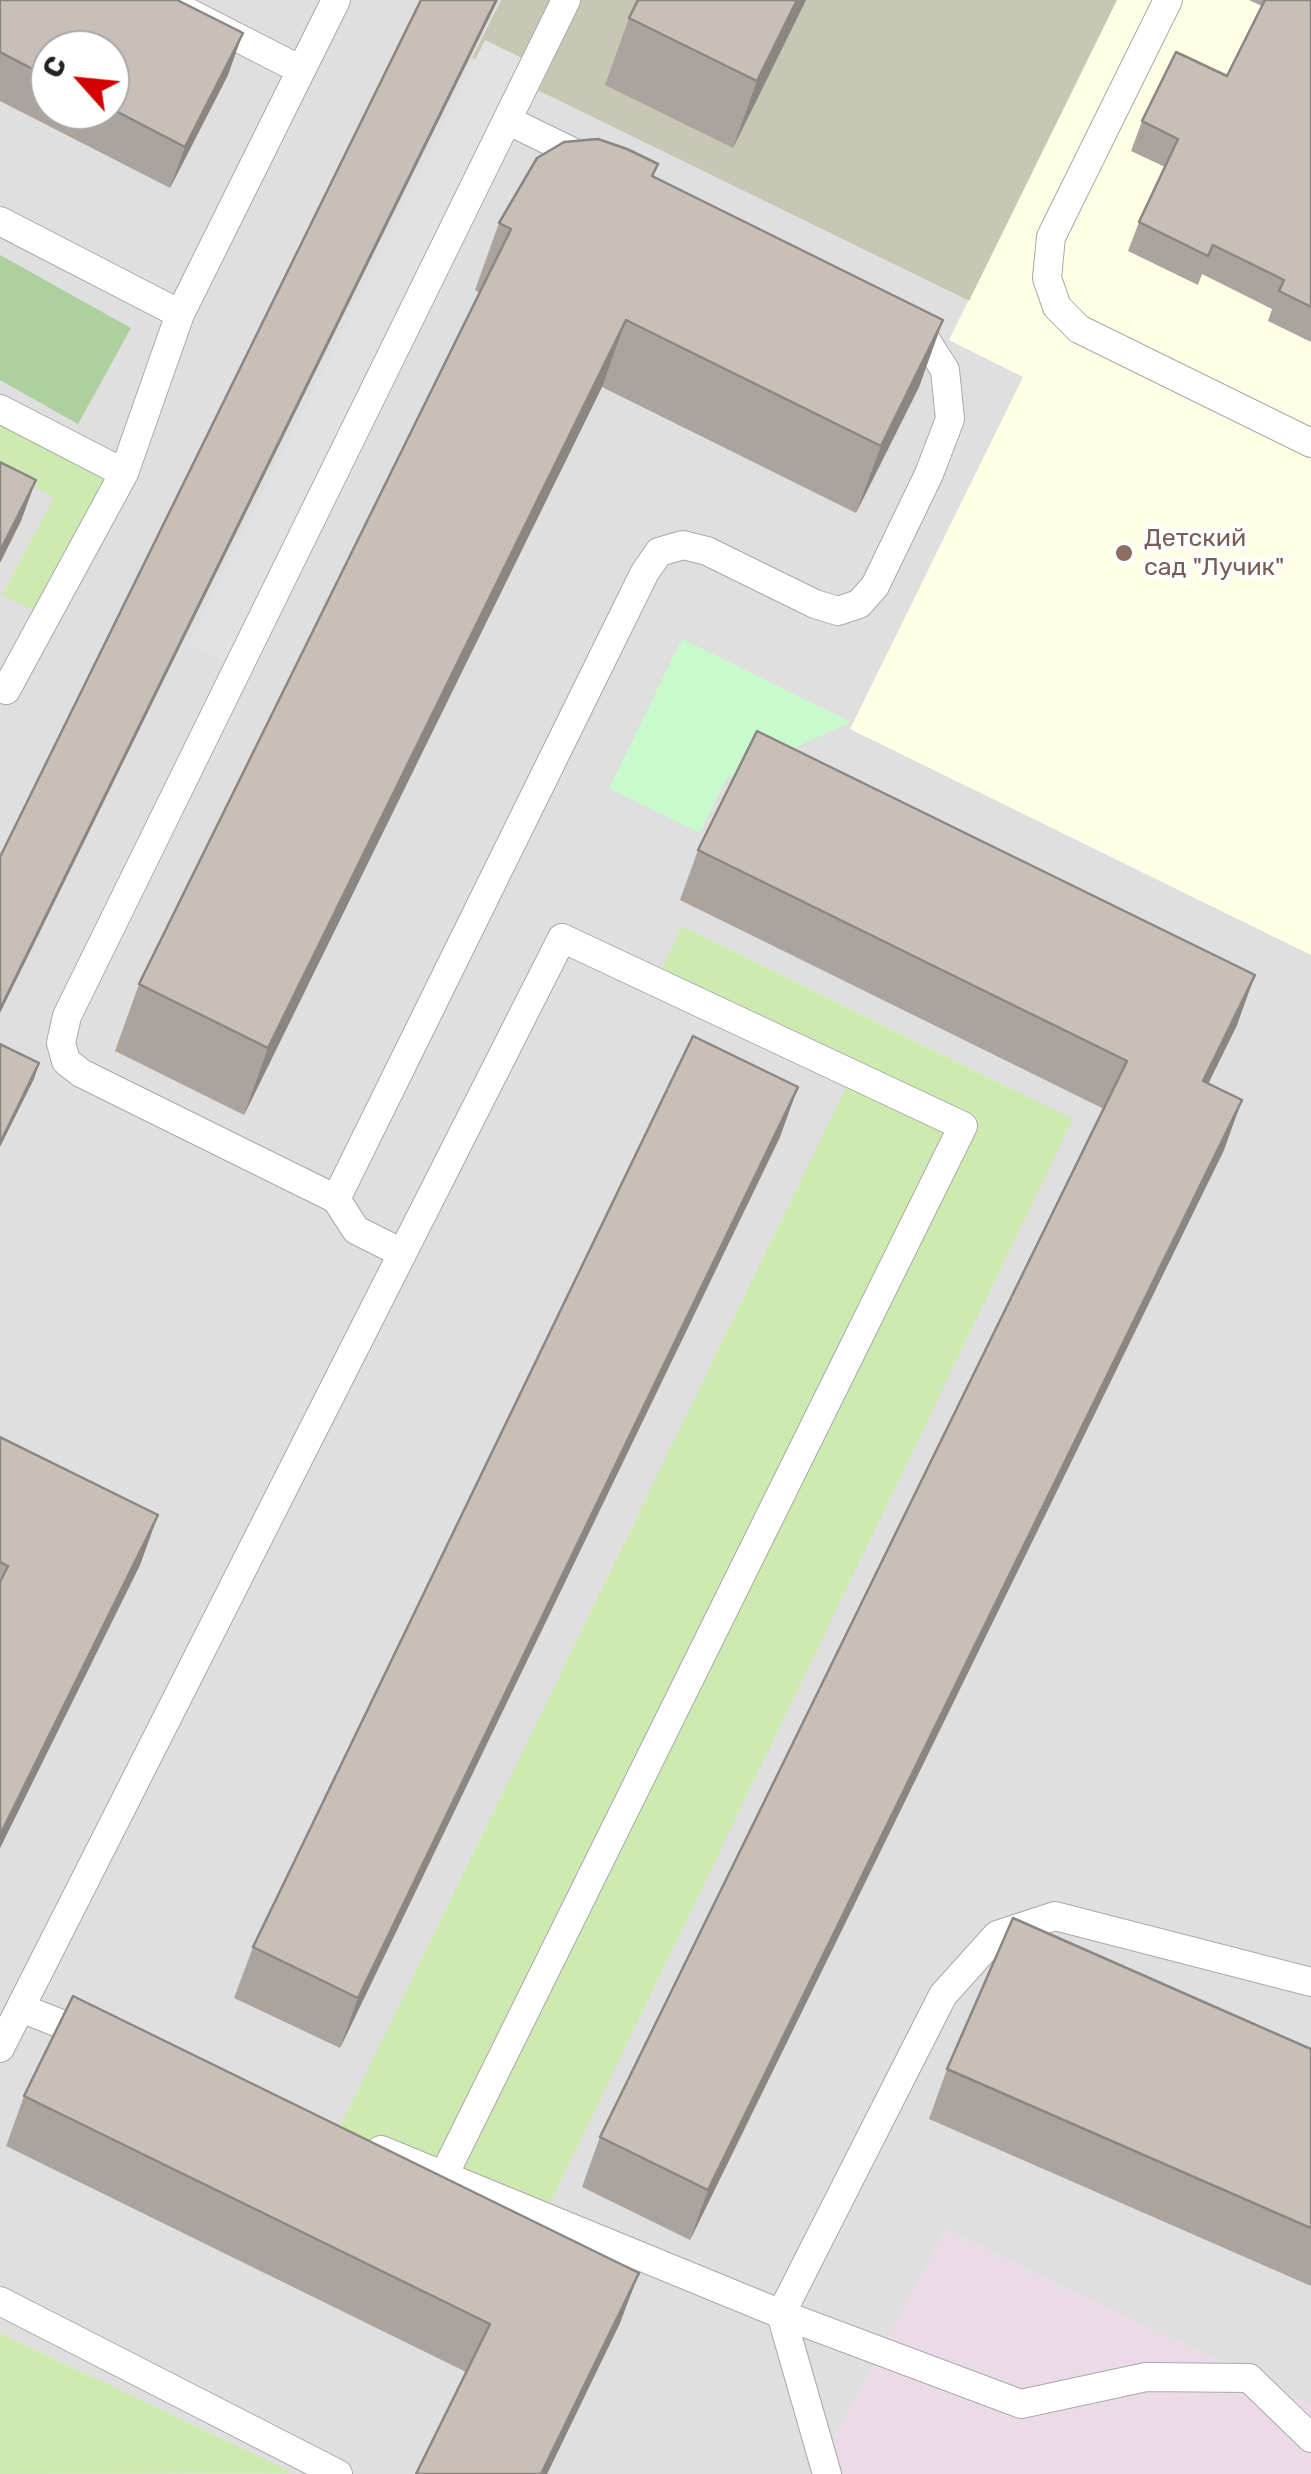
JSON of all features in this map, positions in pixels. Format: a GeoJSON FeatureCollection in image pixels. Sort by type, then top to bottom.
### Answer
{"type":"FeatureCollection","features":[{"type":"Feature","properties":{"kind":"lane"},"geometry":{"type":"LineString","coordinates":[[164,0],[301,70]]}},
{"type":"Feature","properties":{"kind":"lane"},"geometry":{"type":"LineString","coordinates":[[2,693],[124,473],[180,314],[336,0]]}},
{"type":"Feature","properties":{"kind":"lane"},"geometry":{"type":"LineString","coordinates":[[402,1253],[356,1230],[336,1199],[80,1073],[66,1061],[61,1043],[66,1016],[566,0]]}},
{"type":"Feature","properties":{"kind":"lane"},"geometry":{"type":"LineString","coordinates":[[1168,0],[1051,238],[1047,278],[1057,308],[1079,329],[1311,443]]}},
{"type":"Feature","properties":{"kind":"lane"},"geometry":{"type":"LineString","coordinates":[[507,120],[613,172]]}},
{"type":"Feature","properties":{"kind":"lane"},"geometry":{"type":"LineString","coordinates":[[0,221],[180,314]]}},
{"type":"Feature","properties":{"kind":"lane"},"geometry":{"type":"LineString","coordinates":[[336,1199],[658,552],[683,545],[707,551],[838,611],[859,604],[875,586],[930,474],[950,420],[946,370],[922,334],[893,313]]}},
{"type":"Feature","properties":{"kind":"lane"},"geometry":{"type":"LineString","coordinates":[[0,409],[124,473]]}},
{"type":"Feature","properties":{"kind":"lane"},"geometry":{"type":"LineString","coordinates":[[0,2048],[562,938],[963,1126],[444,2175]]}},
{"type":"Feature","properties":{"kind":"lane"},"geometry":{"type":"LineString","coordinates":[[827,2474],[781,2314],[944,1995],[997,1935],[1056,1916],[1311,1982]]}},
{"type":"Feature","properties":{"kind":"lane"},"geometry":{"type":"LineString","coordinates":[[22,2008],[114,2044]]}},
{"type":"Feature","properties":{"kind":"lane"},"geometry":{"type":"LineString","coordinates":[[355,2140],[781,2314],[1021,2404],[1146,2377],[1249,2378],[1311,2438]]}},
{"type":"Feature","properties":{"kind":"lane"},"geometry":{"type":"LineString","coordinates":[[0,2301],[338,2474]]}},
{"type":"Feature","properties":{"kind":"shaded area"},"geometry":{"type":"Polygon","coordinates":[[[0,0],[501,0],[473,58],[968,301],[1117,0],[1311,0],[1311,2406],[946,2230],[815,2474],[0,2474],[0,0]]]}},
{"type":"Feature","properties":{"kind":"shaded area"},"geometry":{"type":"Polygon","coordinates":[[[501,0],[1117,0],[969,301],[472,58],[501,0]]]}},
{"type":"Feature","properties":{"kind":"shaded area","name":"Детский сад \"Лучик\""},"geometry":{"type":"Polygon","coordinates":[[[1117,0],[1311,0],[1311,955],[850,729],[1023,377],[949,340],[1117,0]]]}},
{"type":"Feature","properties":{"kind":"shaded area"},"geometry":{"type":"Polygon","coordinates":[[[485,40],[522,58],[226,662],[188,643],[485,40]]]}},
{"type":"Feature","properties":{"kind":"shaded area"},"geometry":{"type":"Polygon","coordinates":[[[946,2230],[1311,2406],[1311,2474],[815,2474],[946,2230]]]}},
{"type":"Feature","properties":{"kind":"green space"},"geometry":{"type":"Polygon","coordinates":[[[0,255],[131,328],[78,424],[0,380],[0,255]]]}},
{"type":"Feature","properties":{"kind":"green space"},"geometry":{"type":"Polygon","coordinates":[[[0,409],[124,473],[46,617],[2,595],[54,497],[0,470],[0,409]]]}},
{"type":"Feature","properties":{"kind":"green space"},"geometry":{"type":"Polygon","coordinates":[[[682,639],[851,722],[726,779],[700,833],[609,788],[682,639]]]}},
{"type":"Feature","properties":{"kind":"green space"},"geometry":{"type":"Polygon","coordinates":[[[682,926],[1073,1119],[544,2216],[337,2133],[852,1075],[656,981],[682,926]]]}},
{"type":"Feature","properties":{"kind":"green space"},"geometry":{"type":"Polygon","coordinates":[[[0,2333],[294,2473],[0,2474],[0,2333]]]}},
{"type":"Feature","properties":{"kind":"building"},"geometry":{"type":"Polygon","coordinates":[[[0,0],[177,0],[243,33],[185,147],[130,118],[130,30],[30,30],[30,68],[0,52],[0,0]]]}},
{"type":"Feature","properties":{"kind":"building"},"geometry":{"type":"Polygon","coordinates":[[[421,0],[496,0],[0,1009],[0,857],[421,0]]]}},
{"type":"Feature","properties":{"kind":"building"},"geometry":{"type":"Polygon","coordinates":[[[638,0],[797,0],[757,81],[629,18],[638,0]]]}},
{"type":"Feature","properties":{"kind":"building"},"geometry":{"type":"Polygon","coordinates":[[[1265,0],[1311,0],[1311,307],[1279,291],[1284,280],[1213,245],[1208,256],[1139,222],[1178,139],[1142,121],[1176,52],[1227,76],[1265,0]]]}},
{"type":"Feature","properties":{"kind":"building"},"geometry":{"type":"Polygon","coordinates":[[[598,139],[658,164],[652,176],[943,320],[881,446],[626,320],[268,1048],[139,984],[511,229],[499,223],[537,158],[564,142],[598,139]]]}},
{"type":"Feature","properties":{"kind":"building"},"geometry":{"type":"Polygon","coordinates":[[[0,462],[36,480],[0,551],[0,462]]]}},
{"type":"Feature","properties":{"kind":"building"},"geometry":{"type":"Polygon","coordinates":[[[757,731],[1255,975],[1203,1081],[1242,1100],[708,2190],[600,2137],[1127,1061],[698,850],[757,731]]]}},
{"type":"Feature","properties":{"kind":"building"},"geometry":{"type":"Polygon","coordinates":[[[693,1036],[798,1087],[358,1998],[253,1947],[693,1036]]]}},
{"type":"Feature","properties":{"kind":"building"},"geometry":{"type":"Polygon","coordinates":[[[0,1044],[39,1063],[0,1143],[0,1044]]]}},
{"type":"Feature","properties":{"kind":"building"},"geometry":{"type":"Polygon","coordinates":[[[0,1437],[158,1515],[0,1835],[0,1582],[8,1566],[0,1562],[0,1437]]]}},
{"type":"Feature","properties":{"kind":"building"},"geometry":{"type":"Polygon","coordinates":[[[1013,1918],[1311,2049],[1311,2228],[947,2069],[1013,1918]]]}},
{"type":"Feature","properties":{"kind":"building"},"geometry":{"type":"Polygon","coordinates":[[[73,1996],[639,2273],[541,2474],[416,2474],[490,2324],[24,2096],[73,1996]]]}},
{"type":"Feature","properties":{"kind":"place","name":"Детский сад \"Лучик\""},"geometry":{"type":"Point","coordinates":[1124,553]}}]}
